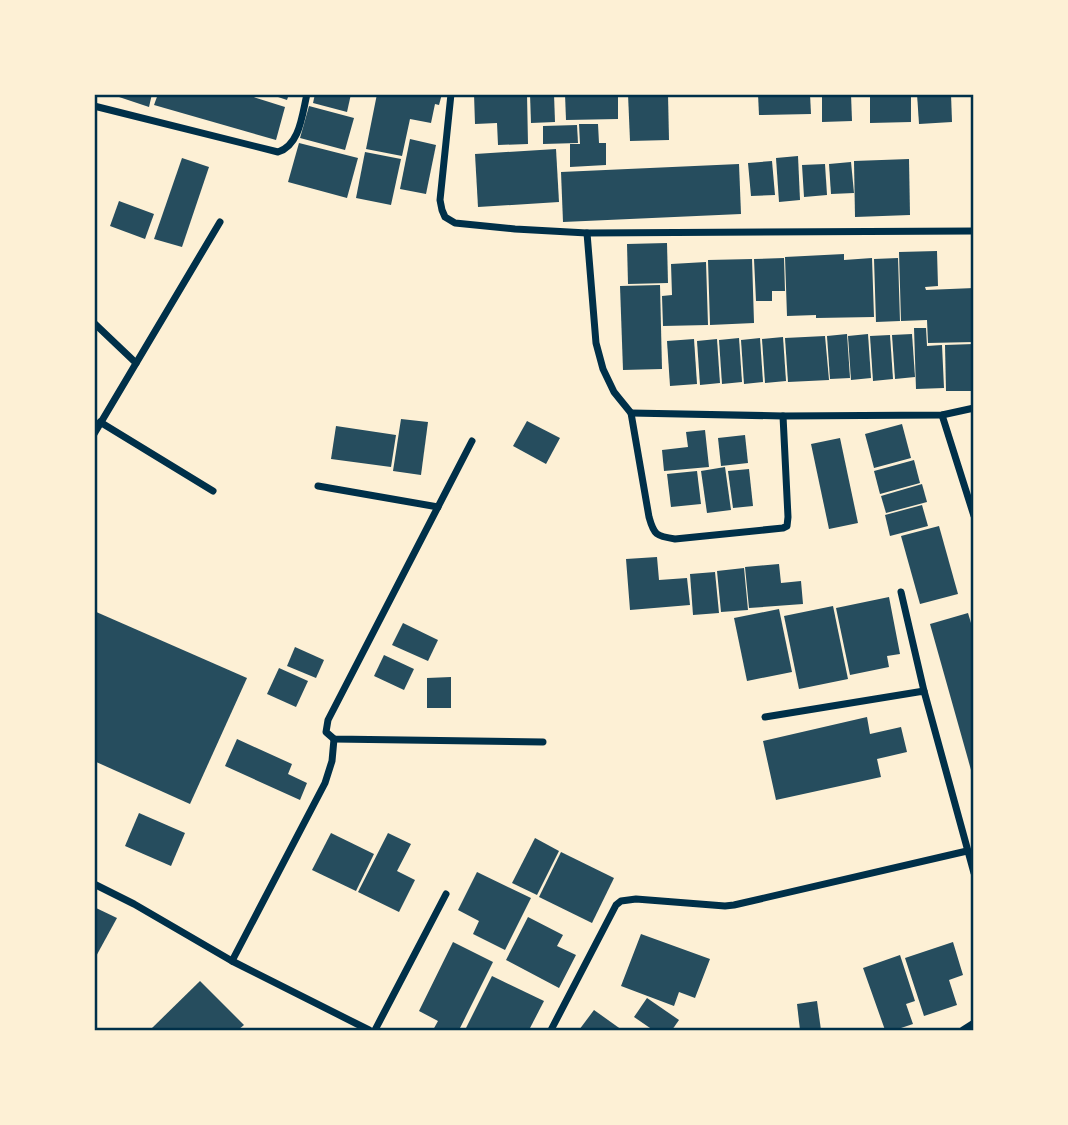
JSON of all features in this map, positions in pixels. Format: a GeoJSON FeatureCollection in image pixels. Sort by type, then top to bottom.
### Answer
{"type":"FeatureCollection","features":[{"type":"Feature","properties":{"kind":"street"},"geometry":{"type":"LineString","coordinates":[[94,106],[278,152],[287,150],[294,141],[307,94]]}},
{"type":"Feature","properties":{"kind":"street"},"geometry":{"type":"LineString","coordinates":[[451,94],[440,200],[445,217],[454,223],[587,233],[974,231]]}},
{"type":"Feature","properties":{"kind":"street"},"geometry":{"type":"LineString","coordinates":[[94,434],[220,222]]}},
{"type":"Feature","properties":{"kind":"street"},"geometry":{"type":"LineString","coordinates":[[587,233],[597,343],[603,369],[614,392],[631,412],[653,532],[660,537],[675,539],[787,526],[783,416]]}},
{"type":"Feature","properties":{"kind":"street"},"geometry":{"type":"LineString","coordinates":[[94,323],[136,363]]}},
{"type":"Feature","properties":{"kind":"street"},"geometry":{"type":"LineString","coordinates":[[631,412],[783,416],[942,415],[974,408]]}},
{"type":"Feature","properties":{"kind":"street"},"geometry":{"type":"LineString","coordinates":[[942,415],[974,516]]}},
{"type":"Feature","properties":{"kind":"street"},"geometry":{"type":"LineString","coordinates":[[100,422],[213,491]]}},
{"type":"Feature","properties":{"kind":"street"},"geometry":{"type":"LineString","coordinates":[[472,442],[328,720],[326,732],[334,739],[543,743]]}},
{"type":"Feature","properties":{"kind":"street"},"geometry":{"type":"LineString","coordinates":[[318,486],[438,507]]}},
{"type":"Feature","properties":{"kind":"street"},"geometry":{"type":"LineString","coordinates":[[901,592],[923,691],[974,873]]}},
{"type":"Feature","properties":{"kind":"street"},"geometry":{"type":"LineString","coordinates":[[765,717],[923,691]]}},
{"type":"Feature","properties":{"kind":"street"},"geometry":{"type":"LineString","coordinates":[[232,961],[325,783],[332,761],[334,739]]}},
{"type":"Feature","properties":{"kind":"street"},"geometry":{"type":"LineString","coordinates":[[551,1031],[616,905],[621,901],[636,899],[734,905],[967,850]]}},
{"type":"Feature","properties":{"kind":"street"},"geometry":{"type":"LineString","coordinates":[[94,884],[232,961],[369,1031]]}},
{"type":"Feature","properties":{"kind":"street"},"geometry":{"type":"LineString","coordinates":[[375,1031],[446,894]]}},
{"type":"Feature","properties":{"kind":"street"},"geometry":{"type":"LineString","coordinates":[[963,1031],[974,1023]]}},
{"type":"Feature","properties":{"kind":"building"},"geometry":{"type":"Polygon","coordinates":[[[110,94],[152,94],[149,107],[110,94]]]}},
{"type":"Feature","properties":{"kind":"building"},"geometry":{"type":"Polygon","coordinates":[[[158,94],[244,94],[285,107],[276,140],[154,105],[158,94]]]}},
{"type":"Feature","properties":{"kind":"building"},"geometry":{"type":"Polygon","coordinates":[[[269,94],[289,94],[287,100],[269,94]]]}},
{"type":"Feature","properties":{"kind":"building"},"geometry":{"type":"Polygon","coordinates":[[[315,94],[351,94],[347,112],[313,103],[315,94]]]}},
{"type":"Feature","properties":{"kind":"building"},"geometry":{"type":"Polygon","coordinates":[[[377,94],[442,94],[439,105],[435,104],[431,123],[410,119],[402,156],[366,149],[377,94]]]}},
{"type":"Feature","properties":{"kind":"building"},"geometry":{"type":"Polygon","coordinates":[[[474,94],[527,94],[528,144],[498,145],[497,123],[475,124],[474,94]]]}},
{"type":"Feature","properties":{"kind":"building"},"geometry":{"type":"Polygon","coordinates":[[[530,94],[554,94],[555,122],[531,123],[530,94]]]}},
{"type":"Feature","properties":{"kind":"building"},"geometry":{"type":"Polygon","coordinates":[[[565,94],[618,94],[618,119],[566,120],[565,94]]]}},
{"type":"Feature","properties":{"kind":"building"},"geometry":{"type":"Polygon","coordinates":[[[628,94],[668,94],[669,140],[630,141],[628,94]]]}},
{"type":"Feature","properties":{"kind":"building"},"geometry":{"type":"Polygon","coordinates":[[[758,94],[810,94],[811,114],[759,115],[758,94]]]}},
{"type":"Feature","properties":{"kind":"building"},"geometry":{"type":"Polygon","coordinates":[[[822,94],[851,94],[852,121],[822,122],[822,94]]]}},
{"type":"Feature","properties":{"kind":"building"},"geometry":{"type":"Polygon","coordinates":[[[870,94],[911,94],[911,122],[870,123],[870,94]]]}},
{"type":"Feature","properties":{"kind":"building"},"geometry":{"type":"Polygon","coordinates":[[[917,94],[951,94],[952,122],[919,124],[917,94]]]}},
{"type":"Feature","properties":{"kind":"building"},"geometry":{"type":"Polygon","coordinates":[[[309,106],[354,118],[345,150],[300,138],[309,106]]]}},
{"type":"Feature","properties":{"kind":"building"},"geometry":{"type":"Polygon","coordinates":[[[579,124],[598,124],[599,143],[606,143],[606,165],[570,167],[570,144],[580,144],[579,124]]]}},
{"type":"Feature","properties":{"kind":"building"},"geometry":{"type":"Polygon","coordinates":[[[577,125],[578,143],[543,144],[543,126],[577,125]]]}},
{"type":"Feature","properties":{"kind":"building"},"geometry":{"type":"Polygon","coordinates":[[[410,139],[436,145],[426,194],[400,189],[410,139]]]}},
{"type":"Feature","properties":{"kind":"building"},"geometry":{"type":"Polygon","coordinates":[[[299,143],[358,158],[347,198],[288,182],[299,143]]]}},
{"type":"Feature","properties":{"kind":"building"},"geometry":{"type":"Polygon","coordinates":[[[556,149],[559,202],[478,207],[475,154],[556,149]]]}},
{"type":"Feature","properties":{"kind":"building"},"geometry":{"type":"Polygon","coordinates":[[[365,152],[401,159],[391,205],[356,198],[365,152]]]}},
{"type":"Feature","properties":{"kind":"building"},"geometry":{"type":"Polygon","coordinates":[[[798,156],[800,200],[779,202],[776,158],[798,156]]]}},
{"type":"Feature","properties":{"kind":"building"},"geometry":{"type":"Polygon","coordinates":[[[182,158],[209,167],[182,247],[154,239],[182,158]]]}},
{"type":"Feature","properties":{"kind":"building"},"geometry":{"type":"Polygon","coordinates":[[[909,159],[910,215],[855,217],[854,161],[909,159]]]}},
{"type":"Feature","properties":{"kind":"building"},"geometry":{"type":"Polygon","coordinates":[[[772,161],[775,195],[751,196],[748,163],[772,161]]]}},
{"type":"Feature","properties":{"kind":"building"},"geometry":{"type":"Polygon","coordinates":[[[851,162],[854,193],[831,194],[829,164],[851,162]]]}},
{"type":"Feature","properties":{"kind":"building"},"geometry":{"type":"Polygon","coordinates":[[[739,164],[741,214],[563,222],[561,172],[739,164]]]}},
{"type":"Feature","properties":{"kind":"building"},"geometry":{"type":"Polygon","coordinates":[[[825,164],[827,195],[804,197],[802,165],[825,164]]]}},
{"type":"Feature","properties":{"kind":"building"},"geometry":{"type":"Polygon","coordinates":[[[119,201],[154,214],[145,239],[110,226],[119,201]]]}},
{"type":"Feature","properties":{"kind":"building"},"geometry":{"type":"Polygon","coordinates":[[[667,243],[668,283],[628,284],[627,244],[667,243]]]}},
{"type":"Feature","properties":{"kind":"building"},"geometry":{"type":"Polygon","coordinates":[[[937,251],[938,286],[925,287],[926,290],[974,288],[974,342],[928,343],[927,320],[901,321],[899,252],[937,251]]]}},
{"type":"Feature","properties":{"kind":"building"},"geometry":{"type":"Polygon","coordinates":[[[844,254],[844,260],[872,258],[874,317],[787,316],[785,257],[844,254]]]}},
{"type":"Feature","properties":{"kind":"building"},"geometry":{"type":"Polygon","coordinates":[[[784,258],[785,291],[772,291],[772,301],[756,301],[754,259],[784,258]]]}},
{"type":"Feature","properties":{"kind":"building"},"geometry":{"type":"Polygon","coordinates":[[[898,258],[900,321],[876,322],[874,259],[898,258]]]}},
{"type":"Feature","properties":{"kind":"building"},"geometry":{"type":"Polygon","coordinates":[[[752,259],[754,323],[710,325],[708,260],[752,259]]]}},
{"type":"Feature","properties":{"kind":"building"},"geometry":{"type":"Polygon","coordinates":[[[706,262],[708,325],[663,326],[662,296],[672,295],[671,264],[706,262]]]}},
{"type":"Feature","properties":{"kind":"building"},"geometry":{"type":"Polygon","coordinates":[[[660,285],[662,369],[623,370],[620,286],[660,285]]]}},
{"type":"Feature","properties":{"kind":"building"},"geometry":{"type":"Polygon","coordinates":[[[914,328],[926,328],[927,346],[942,345],[944,388],[916,389],[914,328]]]}},
{"type":"Feature","properties":{"kind":"building"},"geometry":{"type":"Polygon","coordinates":[[[847,334],[850,378],[830,379],[827,336],[847,334]]]}},
{"type":"Feature","properties":{"kind":"building"},"geometry":{"type":"Polygon","coordinates":[[[868,334],[871,378],[851,380],[848,336],[868,334]]]}},
{"type":"Feature","properties":{"kind":"building"},"geometry":{"type":"Polygon","coordinates":[[[912,334],[915,377],[895,379],[892,335],[912,334]]]}},
{"type":"Feature","properties":{"kind":"building"},"geometry":{"type":"Polygon","coordinates":[[[890,335],[893,379],[873,381],[870,336],[890,335]]]}},
{"type":"Feature","properties":{"kind":"building"},"geometry":{"type":"Polygon","coordinates":[[[825,336],[829,380],[788,382],[785,338],[825,336]]]}},
{"type":"Feature","properties":{"kind":"building"},"geometry":{"type":"Polygon","coordinates":[[[783,337],[786,381],[765,383],[762,339],[783,337]]]}},
{"type":"Feature","properties":{"kind":"building"},"geometry":{"type":"Polygon","coordinates":[[[739,338],[742,382],[722,384],[719,340],[739,338]]]}},
{"type":"Feature","properties":{"kind":"building"},"geometry":{"type":"Polygon","coordinates":[[[760,338],[763,382],[744,384],[741,340],[760,338]]]}},
{"type":"Feature","properties":{"kind":"building"},"geometry":{"type":"Polygon","coordinates":[[[694,339],[697,384],[670,386],[667,341],[694,339]]]}},
{"type":"Feature","properties":{"kind":"building"},"geometry":{"type":"Polygon","coordinates":[[[717,339],[720,383],[700,385],[697,341],[717,339]]]}},
{"type":"Feature","properties":{"kind":"building"},"geometry":{"type":"Polygon","coordinates":[[[974,344],[974,391],[946,391],[945,345],[974,344]]]}},
{"type":"Feature","properties":{"kind":"building"},"geometry":{"type":"Polygon","coordinates":[[[401,419],[428,422],[421,475],[393,471],[401,419]]]}},
{"type":"Feature","properties":{"kind":"building"},"geometry":{"type":"Polygon","coordinates":[[[527,421],[560,438],[546,464],[513,446],[527,421]]]}},
{"type":"Feature","properties":{"kind":"building"},"geometry":{"type":"Polygon","coordinates":[[[902,424],[911,458],[874,468],[865,434],[902,424]]]}},
{"type":"Feature","properties":{"kind":"building"},"geometry":{"type":"Polygon","coordinates":[[[336,426],[396,435],[391,467],[331,459],[336,426]]]}},
{"type":"Feature","properties":{"kind":"building"},"geometry":{"type":"Polygon","coordinates":[[[705,430],[709,467],[664,471],[662,450],[688,447],[686,432],[705,430]]]}},
{"type":"Feature","properties":{"kind":"building"},"geometry":{"type":"Polygon","coordinates":[[[745,435],[748,463],[721,466],[718,438],[745,435]]]}},
{"type":"Feature","properties":{"kind":"building"},"geometry":{"type":"Polygon","coordinates":[[[840,438],[858,523],[829,529],[811,444],[840,438]]]}},
{"type":"Feature","properties":{"kind":"building"},"geometry":{"type":"Polygon","coordinates":[[[914,460],[920,483],[880,494],[874,471],[914,460]]]}},
{"type":"Feature","properties":{"kind":"building"},"geometry":{"type":"Polygon","coordinates":[[[725,467],[731,510],[707,513],[701,471],[725,467]]]}},
{"type":"Feature","properties":{"kind":"building"},"geometry":{"type":"Polygon","coordinates":[[[749,469],[753,506],[733,508],[728,471],[749,469]]]}},
{"type":"Feature","properties":{"kind":"building"},"geometry":{"type":"Polygon","coordinates":[[[697,471],[701,504],[671,507],[667,474],[697,471]]]}},
{"type":"Feature","properties":{"kind":"building"},"geometry":{"type":"Polygon","coordinates":[[[922,484],[927,502],[886,513],[881,496],[922,484]]]}},
{"type":"Feature","properties":{"kind":"building"},"geometry":{"type":"Polygon","coordinates":[[[922,505],[928,526],[890,536],[885,515],[922,505]]]}},
{"type":"Feature","properties":{"kind":"building"},"geometry":{"type":"Polygon","coordinates":[[[939,526],[958,594],[920,604],[901,536],[939,526]]]}},
{"type":"Feature","properties":{"kind":"building"},"geometry":{"type":"Polygon","coordinates":[[[657,557],[659,580],[687,578],[690,605],[630,610],[626,559],[657,557]]]}},
{"type":"Feature","properties":{"kind":"building"},"geometry":{"type":"Polygon","coordinates":[[[779,564],[781,583],[801,581],[803,604],[749,608],[745,567],[779,564]]]}},
{"type":"Feature","properties":{"kind":"building"},"geometry":{"type":"Polygon","coordinates":[[[744,568],[748,610],[721,612],[717,571],[744,568]]]}},
{"type":"Feature","properties":{"kind":"building"},"geometry":{"type":"Polygon","coordinates":[[[715,572],[719,613],[693,615],[690,574],[715,572]]]}},
{"type":"Feature","properties":{"kind":"building"},"geometry":{"type":"Polygon","coordinates":[[[889,597],[900,654],[887,656],[889,667],[850,675],[836,608],[889,597]]]}},
{"type":"Feature","properties":{"kind":"building"},"geometry":{"type":"Polygon","coordinates":[[[833,606],[848,679],[799,689],[784,616],[833,606]]]}},
{"type":"Feature","properties":{"kind":"building"},"geometry":{"type":"Polygon","coordinates":[[[779,609],[792,672],[747,681],[734,618],[779,609]]]}},
{"type":"Feature","properties":{"kind":"building"},"geometry":{"type":"Polygon","coordinates":[[[94,611],[247,678],[190,804],[94,761],[94,611]]]}},
{"type":"Feature","properties":{"kind":"building"},"geometry":{"type":"Polygon","coordinates":[[[968,613],[974,633],[973,777],[930,624],[968,613]]]}},
{"type":"Feature","properties":{"kind":"building"},"geometry":{"type":"Polygon","coordinates":[[[403,623],[438,640],[428,661],[392,645],[403,623]]]}},
{"type":"Feature","properties":{"kind":"building"},"geometry":{"type":"Polygon","coordinates":[[[295,647],[324,660],[316,678],[287,666],[295,647]]]}},
{"type":"Feature","properties":{"kind":"building"},"geometry":{"type":"Polygon","coordinates":[[[384,655],[414,669],[404,690],[374,676],[384,655]]]}},
{"type":"Feature","properties":{"kind":"building"},"geometry":{"type":"Polygon","coordinates":[[[279,668],[308,681],[296,707],[267,694],[279,668]]]}},
{"type":"Feature","properties":{"kind":"building"},"geometry":{"type":"Polygon","coordinates":[[[451,677],[451,708],[427,708],[427,678],[451,677]]]}},
{"type":"Feature","properties":{"kind":"building"},"geometry":{"type":"Polygon","coordinates":[[[867,717],[870,734],[901,727],[907,752],[877,759],[881,777],[776,800],[763,741],[867,717]]]}},
{"type":"Feature","properties":{"kind":"building"},"geometry":{"type":"Polygon","coordinates":[[[237,739],[292,764],[288,774],[307,783],[300,800],[225,766],[237,739]]]}},
{"type":"Feature","properties":{"kind":"building"},"geometry":{"type":"Polygon","coordinates":[[[139,813],[185,833],[171,866],[125,846],[139,813]]]}},
{"type":"Feature","properties":{"kind":"building"},"geometry":{"type":"Polygon","coordinates":[[[331,833],[374,854],[356,891],[312,870],[331,833]]]}},
{"type":"Feature","properties":{"kind":"building"},"geometry":{"type":"Polygon","coordinates":[[[388,833],[411,844],[397,871],[415,880],[399,912],[358,892],[388,833]]]}},
{"type":"Feature","properties":{"kind":"building"},"geometry":{"type":"Polygon","coordinates":[[[535,838],[559,851],[537,895],[512,883],[535,838]]]}},
{"type":"Feature","properties":{"kind":"building"},"geometry":{"type":"Polygon","coordinates":[[[561,852],[614,878],[592,923],[539,897],[561,852]]]}},
{"type":"Feature","properties":{"kind":"building"},"geometry":{"type":"Polygon","coordinates":[[[477,872],[531,898],[505,950],[473,934],[479,921],[458,910],[477,872]]]}},
{"type":"Feature","properties":{"kind":"building"},"geometry":{"type":"Polygon","coordinates":[[[94,907],[117,918],[94,960],[94,907]]]}},
{"type":"Feature","properties":{"kind":"building"},"geometry":{"type":"Polygon","coordinates":[[[528,917],[563,935],[557,946],[576,955],[559,988],[506,960],[528,917]]]}},
{"type":"Feature","properties":{"kind":"building"},"geometry":{"type":"Polygon","coordinates":[[[641,934],[710,959],[695,998],[679,992],[674,1006],[621,986],[641,934]]]}},
{"type":"Feature","properties":{"kind":"building"},"geometry":{"type":"Polygon","coordinates":[[[453,942],[493,962],[459,1030],[433,1030],[438,1021],[419,1011],[453,942]]]}},
{"type":"Feature","properties":{"kind":"building"},"geometry":{"type":"Polygon","coordinates":[[[953,942],[963,975],[949,980],[957,1005],[924,1016],[905,958],[953,942]]]}},
{"type":"Feature","properties":{"kind":"building"},"geometry":{"type":"Polygon","coordinates":[[[900,955],[915,1001],[906,1004],[913,1024],[885,1030],[863,968],[900,955]]]}},
{"type":"Feature","properties":{"kind":"building"},"geometry":{"type":"Polygon","coordinates":[[[492,976],[544,1001],[529,1030],[465,1030],[492,976]]]}},
{"type":"Feature","properties":{"kind":"building"},"geometry":{"type":"Polygon","coordinates":[[[200,981],[244,1025],[238,1030],[150,1030],[200,981]]]}},
{"type":"Feature","properties":{"kind":"building"},"geometry":{"type":"Polygon","coordinates":[[[647,998],[679,1020],[672,1030],[653,1030],[634,1017],[647,998]]]}},
{"type":"Feature","properties":{"kind":"building"},"geometry":{"type":"Polygon","coordinates":[[[817,1001],[821,1030],[800,1030],[797,1004],[817,1001]]]}},
{"type":"Feature","properties":{"kind":"building"},"geometry":{"type":"Polygon","coordinates":[[[594,1010],[622,1030],[579,1030],[594,1010]]]}}]}
